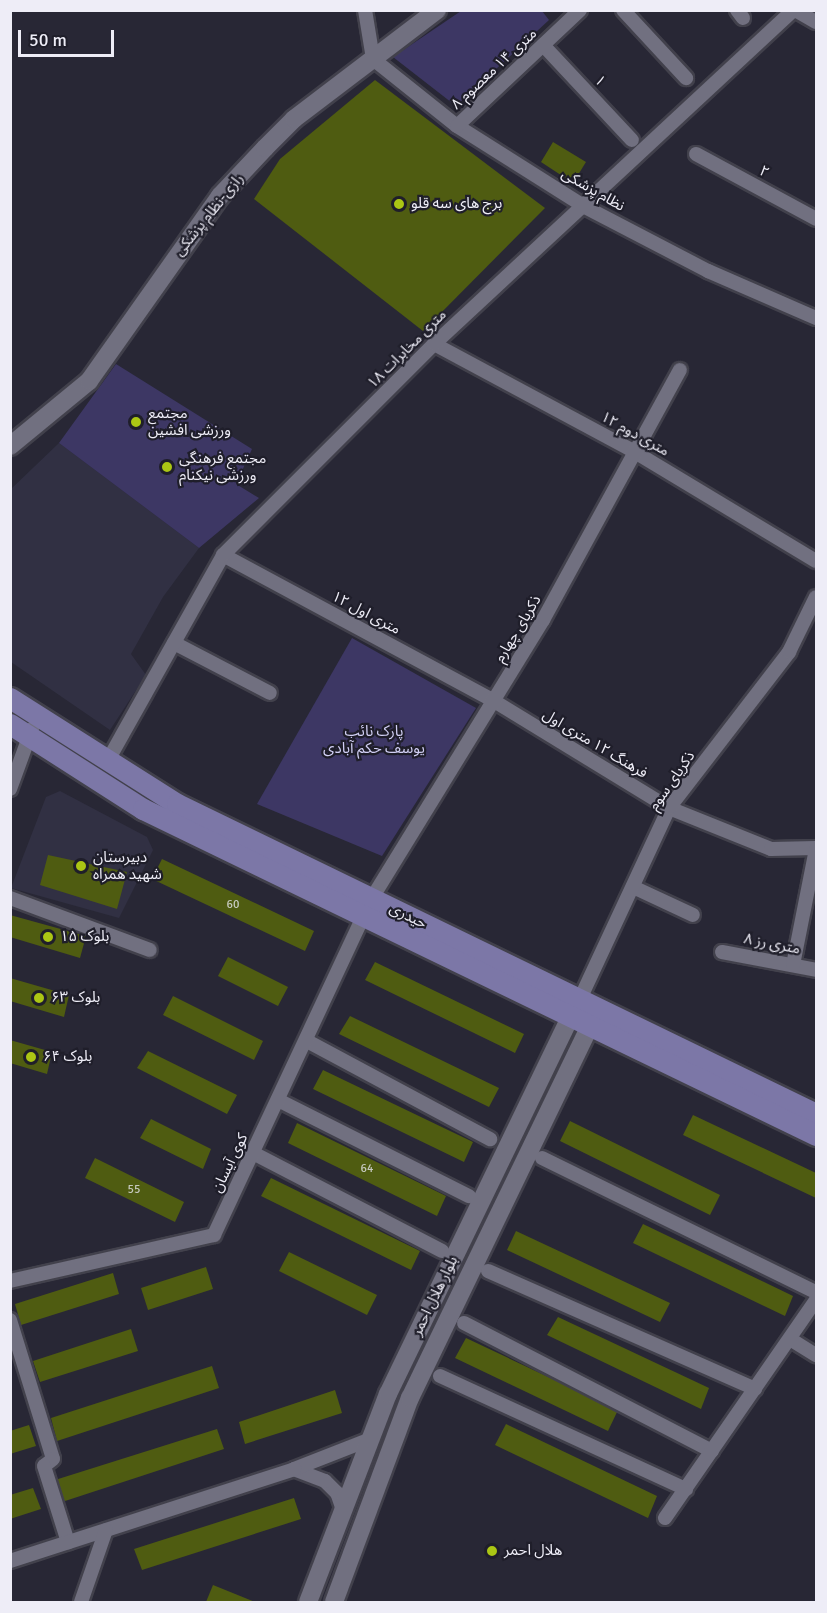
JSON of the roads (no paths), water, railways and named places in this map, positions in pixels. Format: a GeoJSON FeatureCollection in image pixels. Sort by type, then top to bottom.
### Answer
{"type":"FeatureCollection","features":[{"type":"Feature","properties":{"kind":"main road","name":"رازی-نظام پزشکی"},"geometry":{"type":"LineString","coordinates":[[10,446],[89,381],[167,267],[235,180],[294,119],[437,10]]}},
{"type":"Feature","properties":{"kind":"main road","name":"حیدری"},"geometry":{"type":"LineString","coordinates":[[10,698],[107,762],[177,804],[569,1018],[816,1135]]}},
{"type":"Feature","properties":{"kind":"main road","name":"حیدری"},"geometry":{"type":"LineString","coordinates":[[10,724],[143,809],[589,1003],[816,1114]]}},
{"type":"Feature","properties":{"kind":"main road","name":"بلوار هلال احمر"},"geometry":{"type":"LineString","coordinates":[[308,1602],[388,1394],[569,1018],[589,1003]]}},
{"type":"Feature","properties":{"kind":"main road","name":"بلوار هلال احمر"},"geometry":{"type":"LineString","coordinates":[[333,1602],[419,1380],[588,1028],[589,1003]]}},
{"type":"Feature","properties":{"kind":"main road"},"geometry":{"type":"LineString","coordinates":[[369,1444],[388,1458]]}},
{"type":"Feature","properties":{"kind":"main road"},"geometry":{"type":"LineString","coordinates":[[344,1510],[365,1518]]}},
{"type":"Feature","properties":{"kind":"street"},"geometry":{"type":"LineString","coordinates":[[365,10],[373,59]]}},
{"type":"Feature","properties":{"kind":"street","name":"۸ متری ۱۴ معصوم"},"geometry":{"type":"LineString","coordinates":[[457,126],[580,10]]}},
{"type":"Feature","properties":{"kind":"street"},"geometry":{"type":"LineString","coordinates":[[623,10],[686,78]]}},
{"type":"Feature","properties":{"kind":"street"},"geometry":{"type":"LineString","coordinates":[[794,10],[816,22]]}},
{"type":"Feature","properties":{"kind":"street","name":"۱۸ متری مخابرات"},"geometry":{"type":"LineString","coordinates":[[107,762],[223,555],[434,344],[585,207],[794,10]]}},
{"type":"Feature","properties":{"kind":"street","name":"۱"},"geometry":{"type":"LineString","coordinates":[[543,45],[633,140]]}},
{"type":"Feature","properties":{"kind":"street","name":"نظام پزشکی"},"geometry":{"type":"LineString","coordinates":[[373,59],[457,126],[585,207],[708,271],[816,318]]}},
{"type":"Feature","properties":{"kind":"street","name":"۲"},"geometry":{"type":"LineString","coordinates":[[696,154],[816,219]]}},
{"type":"Feature","properties":{"kind":"street","name":"۱۲ متری دوم"},"geometry":{"type":"LineString","coordinates":[[434,344],[635,452],[816,561]]}},
{"type":"Feature","properties":{"kind":"street","name":"ذکریای چهارم"},"geometry":{"type":"LineString","coordinates":[[367,908],[494,701],[680,370]]}},
{"type":"Feature","properties":{"kind":"street","name":"۱۲ متری اول"},"geometry":{"type":"LineString","coordinates":[[223,555],[494,701]]}},
{"type":"Feature","properties":{"kind":"street","name":"ذکریای سوم"},"geometry":{"type":"LineString","coordinates":[[589,1003],[633,887],[669,808],[789,651],[816,597]]}},
{"type":"Feature","properties":{"kind":"street"},"geometry":{"type":"LineString","coordinates":[[174,643],[270,693]]}},
{"type":"Feature","properties":{"kind":"street","name":"فرهنگ ۱۲ متری اول"},"geometry":{"type":"LineString","coordinates":[[494,701],[669,808],[771,849],[816,849]]}},
{"type":"Feature","properties":{"kind":"street"},"geometry":{"type":"LineString","coordinates":[[10,789],[37,716]]}},
{"type":"Feature","properties":{"kind":"street"},"geometry":{"type":"LineString","coordinates":[[793,965],[816,849]]}},
{"type":"Feature","properties":{"kind":"street"},"geometry":{"type":"LineString","coordinates":[[633,887],[693,915]]}},
{"type":"Feature","properties":{"kind":"street"},"geometry":{"type":"LineString","coordinates":[[10,898],[150,950]]}},
{"type":"Feature","properties":{"kind":"street","name":"کوی آیسان"},"geometry":{"type":"LineString","coordinates":[[10,1281],[214,1235],[307,1041],[367,908]]}},
{"type":"Feature","properties":{"kind":"street","name":"۸ متری رز"},"geometry":{"type":"LineString","coordinates":[[722,952],[816,970]]}},
{"type":"Feature","properties":{"kind":"street"},"geometry":{"type":"LineString","coordinates":[[307,1041],[490,1139]]}},
{"type":"Feature","properties":{"kind":"street"},"geometry":{"type":"LineString","coordinates":[[279,1100],[469,1196]]}},
{"type":"Feature","properties":{"kind":"street"},"geometry":{"type":"LineString","coordinates":[[253,1153],[442,1251]]}},
{"type":"Feature","properties":{"kind":"street"},"geometry":{"type":"LineString","coordinates":[[542,1158],[816,1292]]}},
{"type":"Feature","properties":{"kind":"street"},"geometry":{"type":"LineString","coordinates":[[488,1271],[755,1389]]}},
{"type":"Feature","properties":{"kind":"street"},"geometry":{"type":"LineString","coordinates":[[665,1518],[816,1300]]}},
{"type":"Feature","properties":{"kind":"street"},"geometry":{"type":"LineString","coordinates":[[10,1320],[53,1459],[44,1466],[68,1542]]}},
{"type":"Feature","properties":{"kind":"street"},"geometry":{"type":"LineString","coordinates":[[464,1323],[712,1451]]}},
{"type":"Feature","properties":{"kind":"street"},"geometry":{"type":"LineString","coordinates":[[790,1339],[816,1355]]}},
{"type":"Feature","properties":{"kind":"street"},"geometry":{"type":"LineString","coordinates":[[440,1376],[686,1488]]}},
{"type":"Feature","properties":{"kind":"street"},"geometry":{"type":"LineString","coordinates":[[10,1561],[369,1444]]}},
{"type":"Feature","properties":{"kind":"street"},"geometry":{"type":"LineString","coordinates":[[294,1469],[325,1481],[337,1493],[344,1510]]}},
{"type":"Feature","properties":{"kind":"street"},"geometry":{"type":"LineString","coordinates":[[81,1602],[106,1530]]}},
{"type":"Feature","properties":{"kind":"place","name":"برج های سه قلو"},"geometry":{"type":"Point","coordinates":[399,204]}},
{"type":"Feature","properties":{"kind":"place","name":"مجتمع ورزشی افشین"},"geometry":{"type":"Point","coordinates":[136,422]}},
{"type":"Feature","properties":{"kind":"place","name":"مجتمع فرهنگی ورزشی نیکنام"},"geometry":{"type":"Point","coordinates":[167,467]}},
{"type":"Feature","properties":{"kind":"place","name":"دبیرستان شهید همراه"},"geometry":{"type":"Point","coordinates":[81,866]}},
{"type":"Feature","properties":{"kind":"place","name":"بلوک ۱۵"},"geometry":{"type":"Point","coordinates":[48,937]}},
{"type":"Feature","properties":{"kind":"place","name":"بلوک ۶۳"},"geometry":{"type":"Point","coordinates":[39,998]}},
{"type":"Feature","properties":{"kind":"place","name":"بلوک ۶۴"},"geometry":{"type":"Point","coordinates":[31,1057]}},
{"type":"Feature","properties":{"kind":"place","name":"هلال احمر"},"geometry":{"type":"Point","coordinates":[492,1551]}},
{"type":"Feature","properties":{"kind":"park label","name":"پارک نائب یوسف حکم آبادی"},"geometry":{"type":"Point","coordinates":[374,740]}}]}
